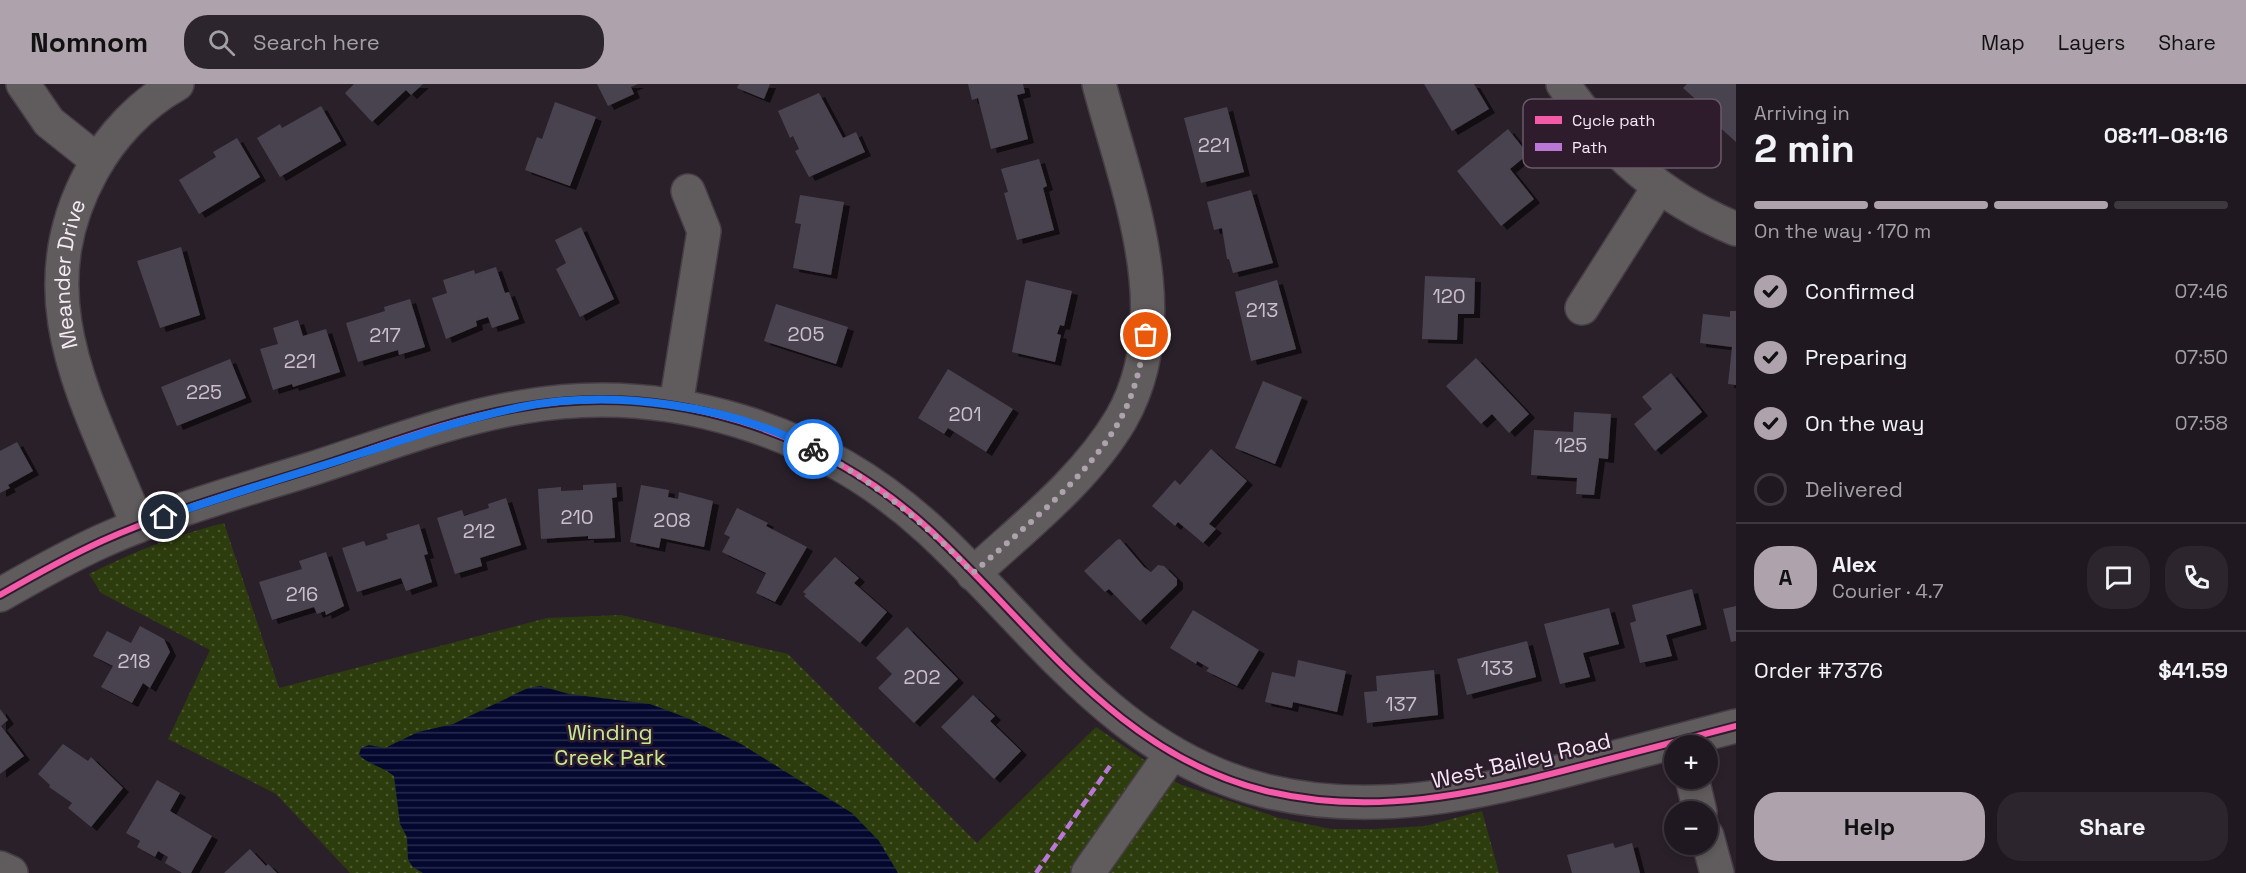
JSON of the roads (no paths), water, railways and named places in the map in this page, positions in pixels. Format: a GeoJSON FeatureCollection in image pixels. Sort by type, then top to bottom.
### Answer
{"type":"FeatureCollection","features":[{"type":"Feature","properties":{"kind":"street"},"geometry":{"type":"LineString","coordinates":[[23,84],[49,122],[98,161]]}},
{"type":"Feature","properties":{"kind":"street","name":"Meander Drive"},"geometry":{"type":"LineString","coordinates":[[138,526],[72,365],[61,306],[61,265],[67,232],[83,187],[98,161],[132,118],[150,102],[177,84]]}},
{"type":"Feature","properties":{"kind":"street"},"geometry":{"type":"LineString","coordinates":[[973,573],[1084,467],[1121,419],[1137,381],[1148,319],[1149,289],[1143,254],[1099,84]]}},
{"type":"Feature","properties":{"kind":"street"},"geometry":{"type":"LineString","coordinates":[[1563,84],[1575,99]]}},
{"type":"Feature","properties":{"kind":"street"},"geometry":{"type":"LineString","coordinates":[[1637,168],[1659,187],[1694,211],[1736,229]]}},
{"type":"Feature","properties":{"kind":"street"},"geometry":{"type":"LineString","coordinates":[[1582,308],[1659,187]]}},
{"type":"Feature","properties":{"kind":"street"},"geometry":{"type":"LineString","coordinates":[[676,405],[704,231],[688,191]]}},
{"type":"Feature","properties":{"kind":"street","name":"West Bailey Road"},"geometry":{"type":"LineString","coordinates":[[0,595],[48,567],[138,526],[434,430],[523,406],[595,400],[676,405],[754,425],[805,445],[840,463],[891,497],[930,530],[1079,683],[1137,732],[1172,753],[1261,790],[1319,801],[1377,804],[1442,799],[1664,747]]}},
{"type":"Feature","properties":{"kind":"street","name":"West Bailey Road"},"geometry":{"type":"LineString","coordinates":[[1707,735],[1736,726]]}},
{"type":"Feature","properties":{"kind":"street"},"geometry":{"type":"LineString","coordinates":[[1088,873],[1172,753]]}},
{"type":"Feature","properties":{"kind":"street"},"geometry":{"type":"LineString","coordinates":[[1712,855],[1717,873]]}},
{"type":"Feature","properties":{"kind":"street"},"geometry":{"type":"LineString","coordinates":[[0,868],[11,873]]}},
{"type":"Feature","properties":{"kind":"water"},"geometry":{"type":"Polygon","coordinates":[[[541,686],[569,694],[650,704],[690,719],[741,744],[852,813],[879,841],[898,873],[423,873],[413,867],[408,860],[407,837],[400,824],[394,776],[359,755],[361,748],[369,745],[385,748],[418,732],[453,724],[528,688],[541,686]]]}},
{"type":"Feature","properties":{"kind":"park label","name":"Winding Creek Park"},"geometry":{"type":"Point","coordinates":[610,744]}}]}
